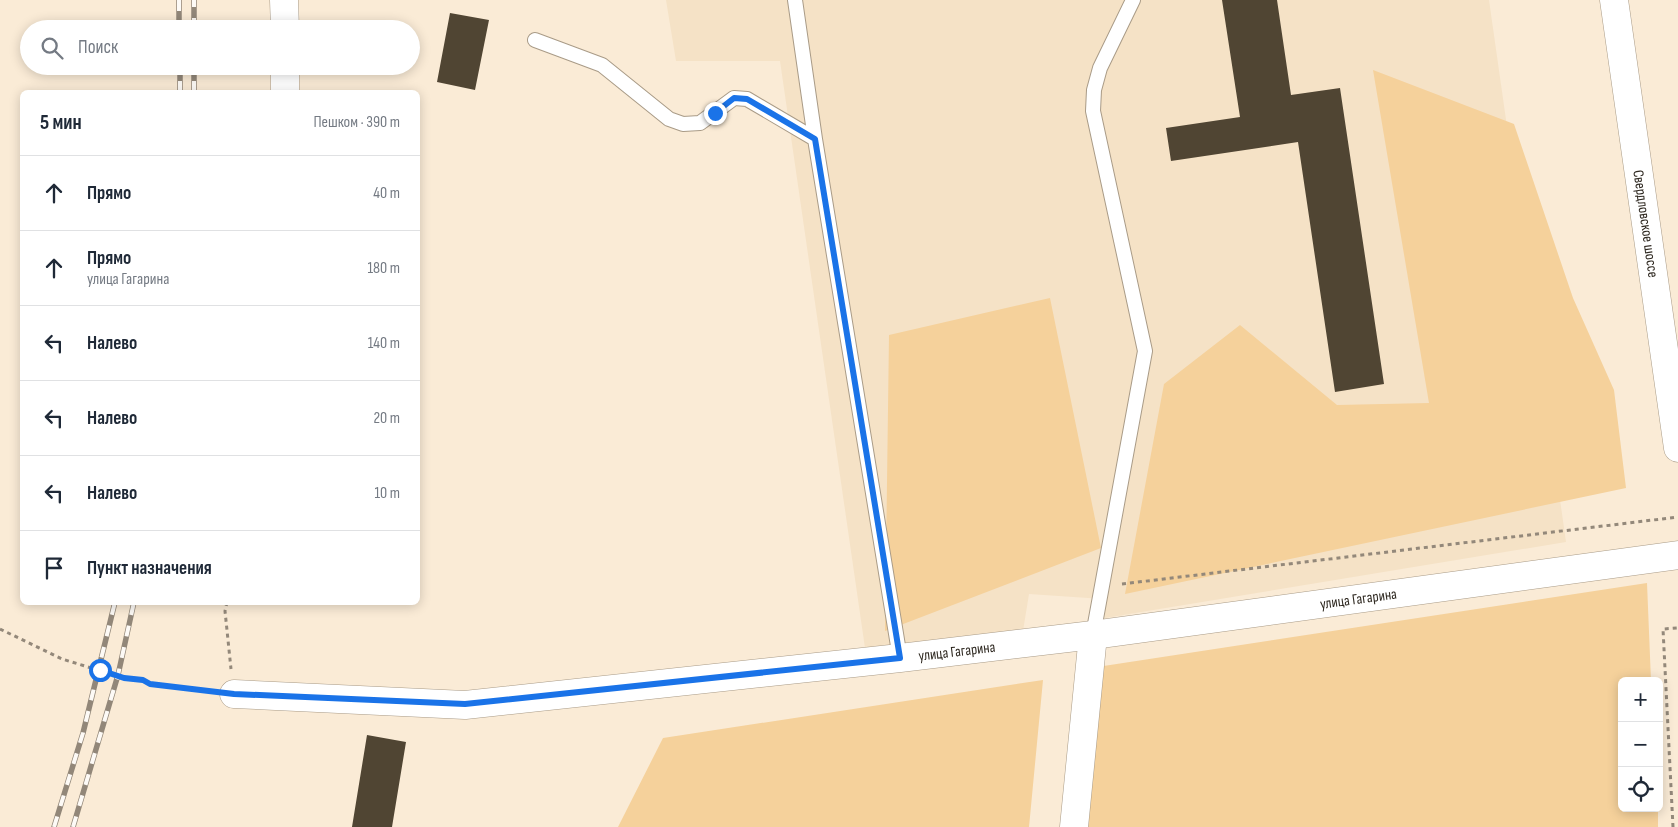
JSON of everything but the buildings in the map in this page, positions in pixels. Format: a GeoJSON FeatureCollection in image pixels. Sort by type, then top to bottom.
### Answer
{"type":"FeatureCollection","features":[{"type":"Feature","properties":{"kind":"street"},"geometry":{"type":"LineString","coordinates":[[284,0],[285,20]]}},
{"type":"Feature","properties":{"kind":"street","name":"Свердловское шоссе"},"geometry":{"type":"LineString","coordinates":[[1614,0],[1678,448]]}},
{"type":"Feature","properties":{"kind":"street"},"geometry":{"type":"LineString","coordinates":[[285,75],[285,90]]}},
{"type":"Feature","properties":{"kind":"street","name":"улица Гагарина"},"geometry":{"type":"LineString","coordinates":[[234,694],[465,704],[900,658],[1092,635],[1678,555]]}},
{"type":"Feature","properties":{"kind":"street"},"geometry":{"type":"LineString","coordinates":[[1074,827],[1092,635]]}},
{"type":"Feature","properties":{"kind":"lane"},"geometry":{"type":"LineString","coordinates":[[795,0],[815,139],[900,658]]}},
{"type":"Feature","properties":{"kind":"lane"},"geometry":{"type":"LineString","coordinates":[[1092,635],[1145,351],[1093,111],[1094,90],[1100,68],[1133,0]]}},
{"type":"Feature","properties":{"kind":"lane"},"geometry":{"type":"LineString","coordinates":[[535,40],[602,66],[669,120],[683,124],[700,123],[734,98],[747,99],[815,139]]}},
{"type":"Feature","properties":{"kind":"path"},"geometry":{"type":"LineString","coordinates":[[1101,586],[1678,517]]}},
{"type":"Feature","properties":{"kind":"path"},"geometry":{"type":"LineString","coordinates":[[0,629],[62,659],[124,678],[143,680],[150,684],[234,694],[227,605]]}},
{"type":"Feature","properties":{"kind":"path"},"geometry":{"type":"LineString","coordinates":[[1673,827],[1663,629],[1678,628]]}},
{"type":"Feature","properties":{"kind":"shaded area"},"geometry":{"type":"Polygon","coordinates":[[[666,0],[1489,0],[1566,542],[1105,618],[1103,599],[1029,594],[1023,631],[865,648],[780,61],[676,61],[666,0]]]}},
{"type":"Feature","properties":{"kind":"shaded area"},"geometry":{"type":"Polygon","coordinates":[[[1373,70],[1514,124],[1573,298],[1614,390],[1626,488],[1125,594],[1164,384],[1240,325],[1337,405],[1429,403],[1373,70]]]}},
{"type":"Feature","properties":{"kind":"shaded area"},"geometry":{"type":"Polygon","coordinates":[[[1050,298],[1101,548],[885,631],[889,335],[1050,298]]]}},
{"type":"Feature","properties":{"kind":"shaded area"},"geometry":{"type":"Polygon","coordinates":[[[1647,583],[1651,677],[1618,677],[1618,812],[1658,812],[1658,827],[1085,827],[1097,667],[1647,583]]]}},
{"type":"Feature","properties":{"kind":"shaded area"},"geometry":{"type":"Polygon","coordinates":[[[1043,680],[1029,827],[618,827],[663,738],[1043,680]]]}},
{"type":"Feature","properties":{"kind":"railway"},"geometry":{"type":"LineString","coordinates":[[179,0],[179,20]]}},
{"type":"Feature","properties":{"kind":"railway"},"geometry":{"type":"LineString","coordinates":[[194,0],[194,20]]}},
{"type":"Feature","properties":{"kind":"railway"},"geometry":{"type":"LineString","coordinates":[[180,75],[180,90]]}},
{"type":"Feature","properties":{"kind":"railway"},"geometry":{"type":"LineString","coordinates":[[194,75],[194,90]]}},
{"type":"Feature","properties":{"kind":"railway"},"geometry":{"type":"LineString","coordinates":[[54,827],[83,733],[114,605]]}},
{"type":"Feature","properties":{"kind":"railway"},"geometry":{"type":"LineString","coordinates":[[73,827],[118,675],[133,605]]}},
{"type":"Feature","properties":{"kind":"route"},"geometry":{"type":"LineString","coordinates":[[100,670],[124,678],[143,680],[150,684],[234,694],[465,704],[900,658],[815,139],[747,99],[734,98],[715,113]]}}]}
